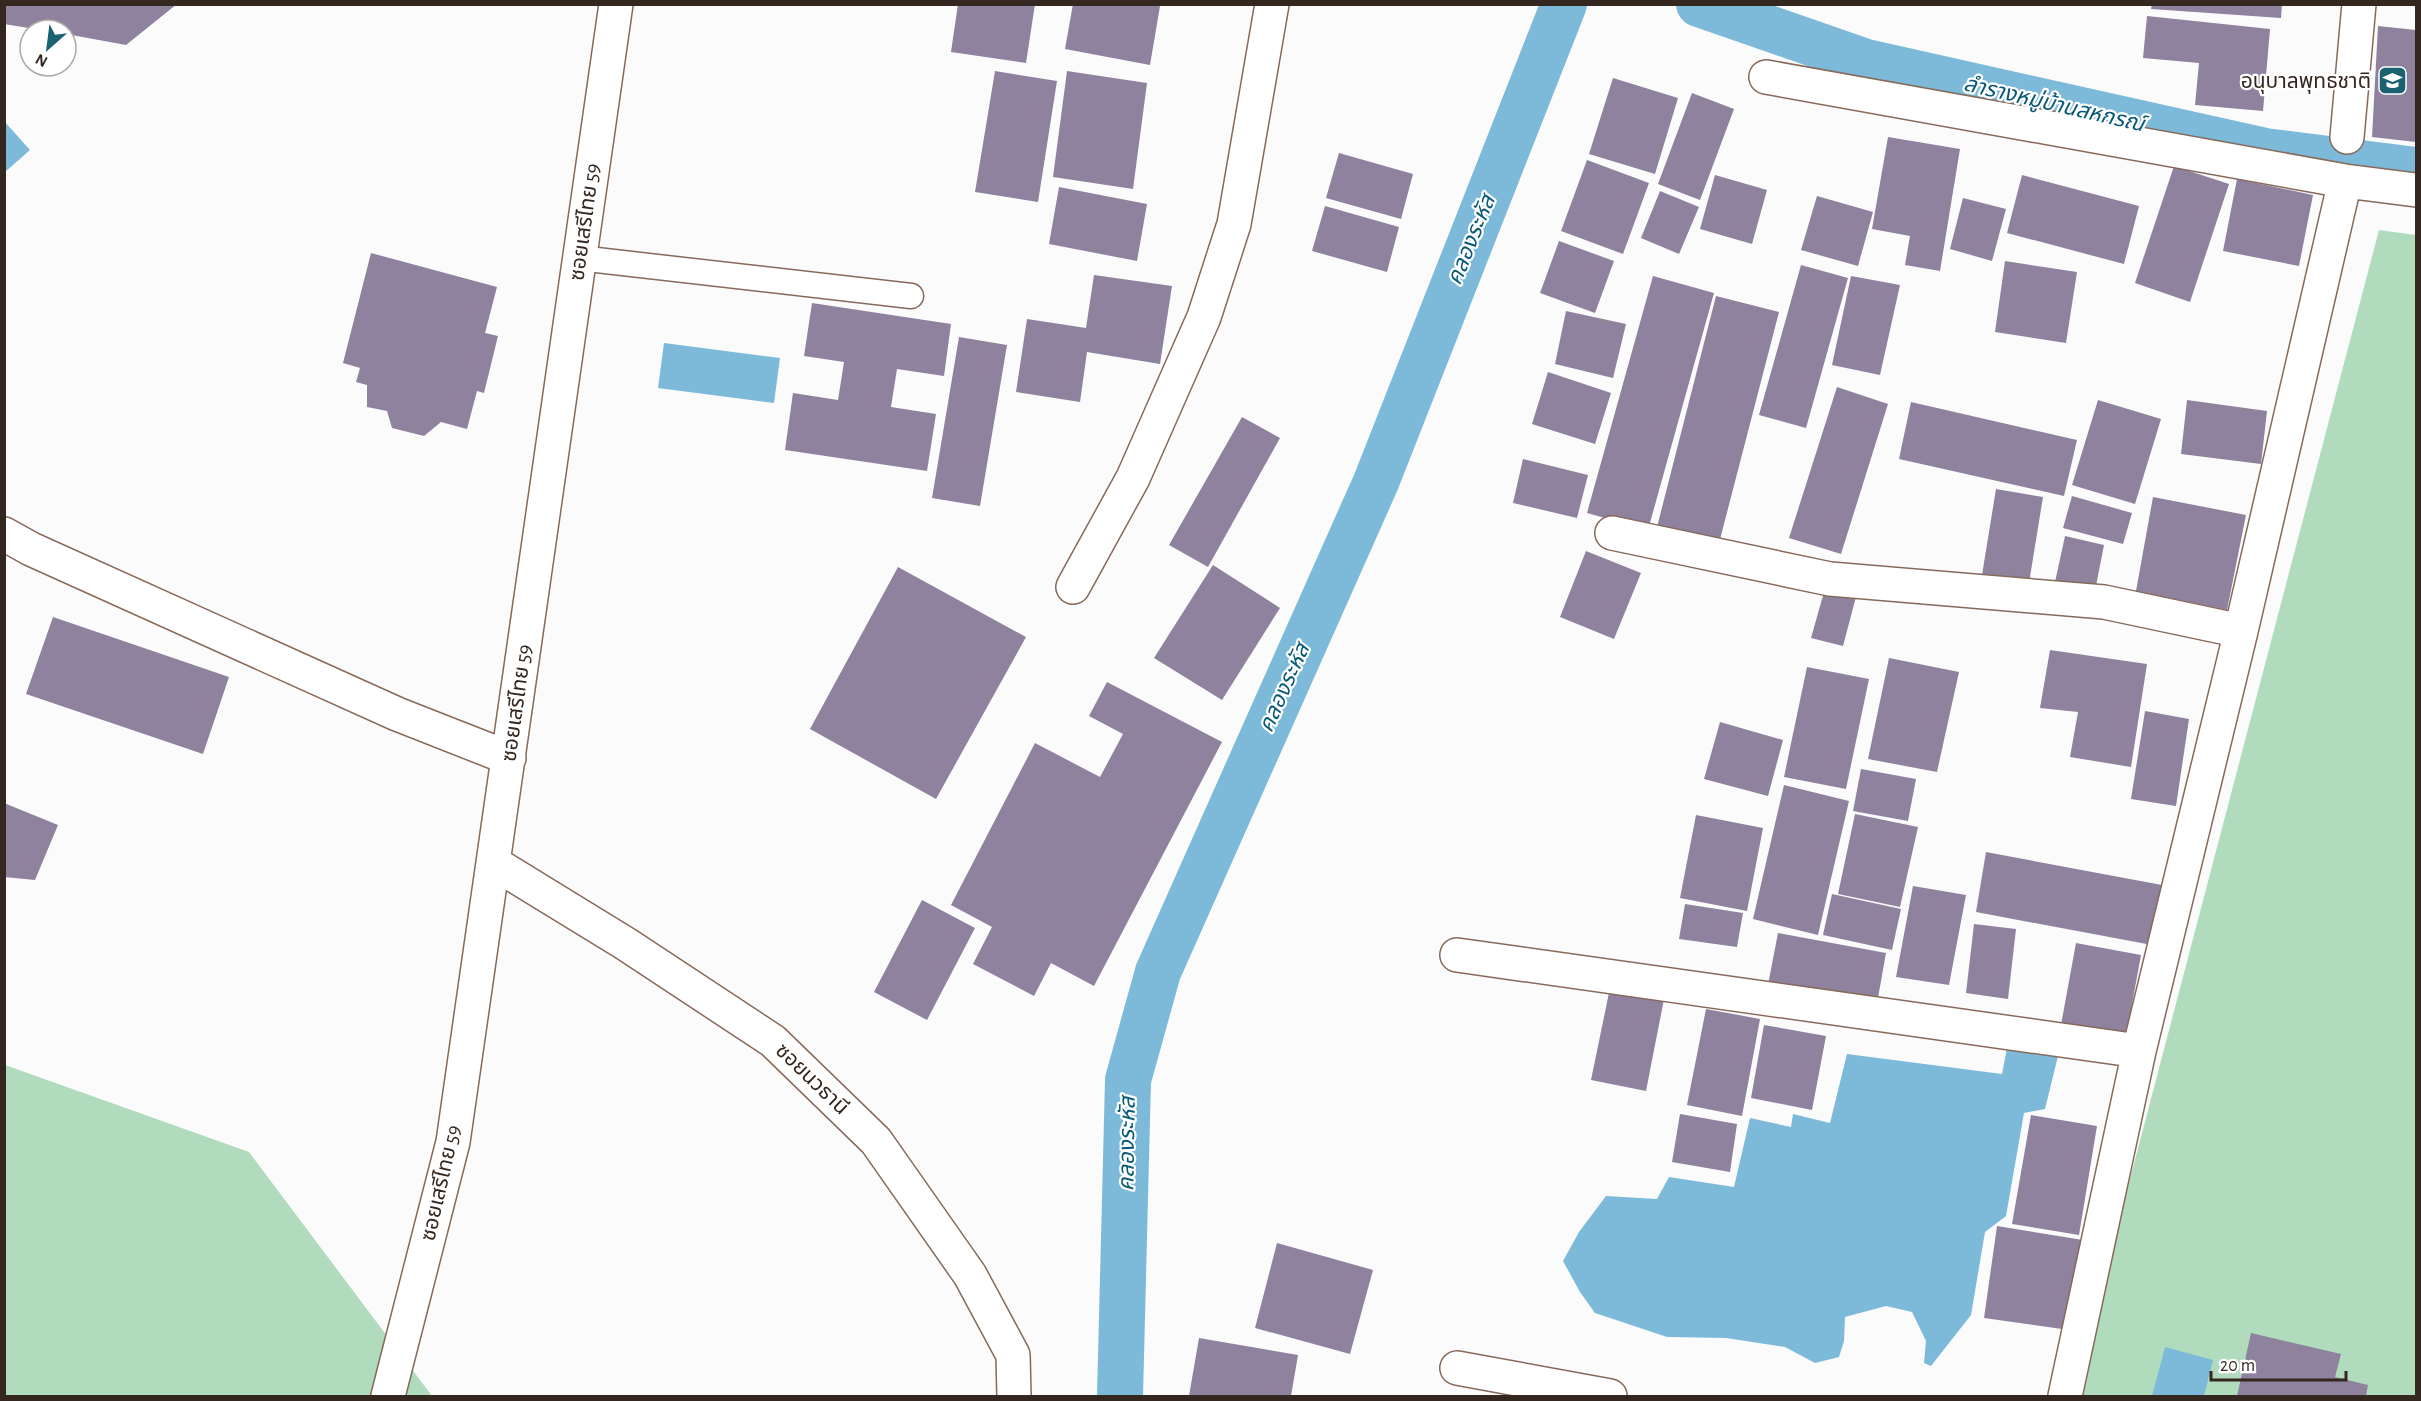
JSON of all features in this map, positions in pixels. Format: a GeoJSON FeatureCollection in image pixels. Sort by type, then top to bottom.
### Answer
{"type":"FeatureCollection","features":[{"type":"Feature","properties":{"kind":"street","name":"ซอยเสรีไทย 59"},"geometry":{"type":"LineString","coordinates":[[388,1396],[453,1142],[616,4]]}},
{"type":"Feature","properties":{"kind":"street"},"geometry":{"type":"LineString","coordinates":[[1073,587],[1133,478],[1204,317],[1234,224],[1272,4]]}},
{"type":"Feature","properties":{"kind":"street"},"geometry":{"type":"LineString","coordinates":[[2347,137],[2359,4]]}},
{"type":"Feature","properties":{"kind":"street"},"geometry":{"type":"LineString","coordinates":[[1766,77],[2345,181],[2416,190]]}},
{"type":"Feature","properties":{"kind":"street"},"geometry":{"type":"LineString","coordinates":[[2065,1396],[2139,1051],[2241,631],[2345,181]]}},
{"type":"Feature","properties":{"kind":"street"},"geometry":{"type":"LineString","coordinates":[[1612,533],[1830,579],[2104,603],[2241,631]]}},
{"type":"Feature","properties":{"kind":"street"},"geometry":{"type":"LineString","coordinates":[[4,534],[32,549],[397,714],[509,758]]}},
{"type":"Feature","properties":{"kind":"street","name":"ซอยนวธานี"},"geometry":{"type":"LineString","coordinates":[[494,863],[616,938],[773,1041],[876,1141],[970,1275],[1013,1355],[1014,1396]]}},
{"type":"Feature","properties":{"kind":"street"},"geometry":{"type":"LineString","coordinates":[[1457,955],[2139,1051]]}},
{"type":"Feature","properties":{"kind":"street"},"geometry":{"type":"LineString","coordinates":[[1457,1368],[1610,1396]]}},
{"type":"Feature","properties":{"kind":"lane"},"geometry":{"type":"LineString","coordinates":[[579,258],[911,296]]}},
{"type":"Feature","properties":{"kind":"green space"},"geometry":{"type":"Polygon","coordinates":[[[2379,230],[2416,235],[2416,1396],[2073,1396],[2379,230]]]}},
{"type":"Feature","properties":{"kind":"green space"},"geometry":{"type":"Polygon","coordinates":[[[5,1065],[249,1152],[432,1396],[5,1396],[5,1065]]]}},
{"type":"Feature","properties":{"kind":"water"},"geometry":{"type":"Polygon","coordinates":[[[4,121],[30,150],[5,172],[4,172],[4,121]]]}},
{"type":"Feature","properties":{"kind":"water"},"geometry":{"type":"Polygon","coordinates":[[[664,343],[780,358],[774,403],[658,388],[664,343]]]}},
{"type":"Feature","properties":{"kind":"water"},"geometry":{"type":"Polygon","coordinates":[[[2007,1048],[2058,1056],[2045,1109],[2024,1113],[2006,1216],[1985,1232],[1971,1315],[1931,1366],[1924,1363],[1926,1341],[1912,1312],[1886,1306],[1845,1317],[1844,1341],[1839,1357],[1815,1363],[1785,1347],[1726,1338],[1667,1337],[1595,1313],[1563,1261],[1579,1232],[1606,1196],[1657,1199],[1669,1177],[1734,1187],[1750,1118],[1791,1127],[1793,1114],[1830,1123],[1847,1054],[2002,1074],[2007,1048]]]}},
{"type":"Feature","properties":{"kind":"water"},"geometry":{"type":"Polygon","coordinates":[[[2165,1347],[2213,1360],[2204,1396],[2152,1396],[2165,1347]]]}},
{"type":"Feature","properties":{"kind":"building"},"geometry":{"type":"Polygon","coordinates":[[[4,4],[177,4],[126,45],[78,36],[78,18],[18,18],[18,26],[4,24],[4,4]]]}},
{"type":"Feature","properties":{"kind":"building"},"geometry":{"type":"Polygon","coordinates":[[[958,4],[1035,4],[1026,63],[951,52],[958,4]]]}},
{"type":"Feature","properties":{"kind":"building"},"geometry":{"type":"Polygon","coordinates":[[[1073,4],[1160,6],[1150,65],[1065,49],[1073,4]]]}},
{"type":"Feature","properties":{"kind":"building"},"geometry":{"type":"Polygon","coordinates":[[[2152,4],[2282,4],[2281,18],[2151,9],[2152,4]]]}},
{"type":"Feature","properties":{"kind":"building"},"geometry":{"type":"Polygon","coordinates":[[[2147,16],[2270,29],[2263,111],[2195,105],[2199,63],[2143,58],[2147,16]]]}},
{"type":"Feature","properties":{"kind":"building","name":"อนุบาลพุทธชาติ"},"geometry":{"type":"Polygon","coordinates":[[[2378,26],[2416,30],[2416,142],[2372,137],[2378,26]]]}},
{"type":"Feature","properties":{"kind":"building"},"geometry":{"type":"Polygon","coordinates":[[[995,71],[1057,81],[1038,202],[975,192],[995,71]]]}},
{"type":"Feature","properties":{"kind":"building"},"geometry":{"type":"Polygon","coordinates":[[[1067,71],[1147,83],[1133,189],[1053,177],[1067,71]]]}},
{"type":"Feature","properties":{"kind":"building"},"geometry":{"type":"Polygon","coordinates":[[[1613,78],[1678,98],[1655,174],[1589,154],[1613,78]]]}},
{"type":"Feature","properties":{"kind":"building"},"geometry":{"type":"Polygon","coordinates":[[[1692,93],[1734,109],[1700,200],[1658,184],[1692,93]]]}},
{"type":"Feature","properties":{"kind":"building"},"geometry":{"type":"Polygon","coordinates":[[[1888,137],[1960,149],[1940,271],[1905,265],[1910,236],[1872,229],[1888,137]]]}},
{"type":"Feature","properties":{"kind":"building"},"geometry":{"type":"Polygon","coordinates":[[[1339,153],[1413,174],[1401,219],[1326,198],[1339,153]]]}},
{"type":"Feature","properties":{"kind":"building"},"geometry":{"type":"Polygon","coordinates":[[[1587,160],[1649,183],[1623,254],[1561,231],[1587,160]]]}},
{"type":"Feature","properties":{"kind":"building"},"geometry":{"type":"Polygon","coordinates":[[[2174,166],[2229,184],[2190,302],[2135,283],[2174,166]]]}},
{"type":"Feature","properties":{"kind":"building"},"geometry":{"type":"Polygon","coordinates":[[[1715,175],[1767,190],[1752,244],[1700,229],[1715,175]]]}},
{"type":"Feature","properties":{"kind":"building"},"geometry":{"type":"Polygon","coordinates":[[[2022,175],[2139,206],[2124,264],[2007,233],[2022,175]]]}},
{"type":"Feature","properties":{"kind":"building"},"geometry":{"type":"Polygon","coordinates":[[[2237,179],[2313,195],[2299,266],[2223,251],[2237,179]]]}},
{"type":"Feature","properties":{"kind":"building"},"geometry":{"type":"Polygon","coordinates":[[[1059,187],[1147,204],[1137,261],[1049,244],[1059,187]]]}},
{"type":"Feature","properties":{"kind":"building"},"geometry":{"type":"Polygon","coordinates":[[[1660,191],[1699,207],[1679,254],[1641,238],[1660,191]]]}},
{"type":"Feature","properties":{"kind":"building"},"geometry":{"type":"Polygon","coordinates":[[[1817,196],[1873,212],[1858,266],[1801,250],[1817,196]]]}},
{"type":"Feature","properties":{"kind":"building"},"geometry":{"type":"Polygon","coordinates":[[[1963,198],[2006,209],[1992,261],[1950,249],[1963,198]]]}},
{"type":"Feature","properties":{"kind":"building"},"geometry":{"type":"Polygon","coordinates":[[[1325,206],[1399,227],[1387,272],[1312,251],[1325,206]]]}},
{"type":"Feature","properties":{"kind":"building"},"geometry":{"type":"Polygon","coordinates":[[[1559,241],[1614,261],[1595,313],[1540,293],[1559,241]]]}},
{"type":"Feature","properties":{"kind":"building"},"geometry":{"type":"Polygon","coordinates":[[[371,253],[497,287],[485,333],[498,336],[484,393],[477,391],[467,429],[441,422],[424,436],[392,428],[387,411],[367,407],[367,385],[356,382],[360,368],[343,363],[371,253]]]}},
{"type":"Feature","properties":{"kind":"building"},"geometry":{"type":"Polygon","coordinates":[[[2005,261],[2077,272],[2066,343],[1995,332],[2005,261]]]}},
{"type":"Feature","properties":{"kind":"building"},"geometry":{"type":"Polygon","coordinates":[[[1801,265],[1848,278],[1806,428],[1759,415],[1801,265]]]}},
{"type":"Feature","properties":{"kind":"building"},"geometry":{"type":"Polygon","coordinates":[[[1094,275],[1172,286],[1160,364],[1087,352],[1080,402],[1016,392],[1027,319],[1086,328],[1094,275]]]}},
{"type":"Feature","properties":{"kind":"building"},"geometry":{"type":"Polygon","coordinates":[[[1653,276],[1714,293],[1648,530],[1587,513],[1653,276]]]}},
{"type":"Feature","properties":{"kind":"building"},"geometry":{"type":"Polygon","coordinates":[[[1851,276],[1900,285],[1880,375],[1832,365],[1851,276]]]}},
{"type":"Feature","properties":{"kind":"building"},"geometry":{"type":"Polygon","coordinates":[[[1716,296],[1779,312],[1717,551],[1655,535],[1716,296]]]}},
{"type":"Feature","properties":{"kind":"building"},"geometry":{"type":"Polygon","coordinates":[[[812,303],[951,324],[944,376],[897,369],[891,407],[936,414],[927,471],[785,450],[793,393],[838,400],[844,362],[804,356],[812,303]]]}},
{"type":"Feature","properties":{"kind":"building"},"geometry":{"type":"Polygon","coordinates":[[[1566,311],[1626,324],[1613,378],[1555,364],[1566,311]]]}},
{"type":"Feature","properties":{"kind":"building"},"geometry":{"type":"Polygon","coordinates":[[[959,337],[1007,345],[980,506],[932,498],[959,337]]]}},
{"type":"Feature","properties":{"kind":"building"},"geometry":{"type":"Polygon","coordinates":[[[1548,372],[1611,393],[1595,444],[1532,424],[1548,372]]]}},
{"type":"Feature","properties":{"kind":"building"},"geometry":{"type":"Polygon","coordinates":[[[1837,387],[1888,404],[1841,554],[1789,538],[1837,387]]]}},
{"type":"Feature","properties":{"kind":"building"},"geometry":{"type":"Polygon","coordinates":[[[2098,400],[2161,419],[2135,504],[2072,485],[2098,400]]]}},
{"type":"Feature","properties":{"kind":"building"},"geometry":{"type":"Polygon","coordinates":[[[2187,400],[2267,411],[2261,464],[2181,454],[2187,400]]]}},
{"type":"Feature","properties":{"kind":"building"},"geometry":{"type":"Polygon","coordinates":[[[1911,402],[2077,440],[2064,496],[1899,459],[1911,402]]]}},
{"type":"Feature","properties":{"kind":"building"},"geometry":{"type":"Polygon","coordinates":[[[1242,417],[1280,438],[1208,567],[1169,545],[1242,417]]]}},
{"type":"Feature","properties":{"kind":"building"},"geometry":{"type":"Polygon","coordinates":[[[1523,459],[1588,475],[1577,518],[1513,503],[1523,459]]]}},
{"type":"Feature","properties":{"kind":"building"},"geometry":{"type":"Polygon","coordinates":[[[1996,489],[2043,497],[2029,583],[1982,575],[1996,489]]]}},
{"type":"Feature","properties":{"kind":"building"},"geometry":{"type":"Polygon","coordinates":[[[2072,496],[2132,513],[2123,544],[2063,528],[2072,496]]]}},
{"type":"Feature","properties":{"kind":"building"},"geometry":{"type":"Polygon","coordinates":[[[2153,497],[2246,515],[2227,610],[2136,591],[2153,497]]]}},
{"type":"Feature","properties":{"kind":"building"},"geometry":{"type":"Polygon","coordinates":[[[2065,536],[2104,545],[2095,591],[2055,582],[2065,536]]]}},
{"type":"Feature","properties":{"kind":"building"},"geometry":{"type":"Polygon","coordinates":[[[1586,551],[1641,573],[1614,639],[1560,617],[1586,551]]]}},
{"type":"Feature","properties":{"kind":"building"},"geometry":{"type":"Polygon","coordinates":[[[1213,565],[1280,608],[1222,700],[1154,658],[1213,565]]]}},
{"type":"Feature","properties":{"kind":"building"},"geometry":{"type":"Polygon","coordinates":[[[898,567],[1026,637],[936,799],[810,729],[898,567]]]}},
{"type":"Feature","properties":{"kind":"building"},"geometry":{"type":"Polygon","coordinates":[[[1826,585],[1857,593],[1843,646],[1811,638],[1826,585]]]}},
{"type":"Feature","properties":{"kind":"building"},"geometry":{"type":"Polygon","coordinates":[[[53,617],[229,677],[203,754],[26,694],[53,617]]]}},
{"type":"Feature","properties":{"kind":"building"},"geometry":{"type":"Polygon","coordinates":[[[2050,650],[2147,664],[2131,767],[2070,757],[2078,712],[2040,708],[2050,650]]]}},
{"type":"Feature","properties":{"kind":"building"},"geometry":{"type":"Polygon","coordinates":[[[1889,658],[1959,672],[1937,772],[1868,759],[1889,658]]]}},
{"type":"Feature","properties":{"kind":"building"},"geometry":{"type":"Polygon","coordinates":[[[1807,667],[1869,679],[1846,789],[1784,777],[1807,667]]]}},
{"type":"Feature","properties":{"kind":"building"},"geometry":{"type":"Polygon","coordinates":[[[1107,682],[1222,742],[1094,986],[1051,963],[1034,996],[973,964],[992,927],[951,905],[1035,743],[1100,777],[1123,734],[1089,716],[1107,682]]]}},
{"type":"Feature","properties":{"kind":"building"},"geometry":{"type":"Polygon","coordinates":[[[2145,711],[2189,719],[2176,806],[2131,799],[2145,711]]]}},
{"type":"Feature","properties":{"kind":"building"},"geometry":{"type":"Polygon","coordinates":[[[1720,722],[1783,740],[1768,796],[1704,779],[1720,722]]]}},
{"type":"Feature","properties":{"kind":"building"},"geometry":{"type":"Polygon","coordinates":[[[1861,769],[1916,779],[1908,821],[1853,811],[1861,769]]]}},
{"type":"Feature","properties":{"kind":"building"},"geometry":{"type":"Polygon","coordinates":[[[1784,785],[1849,801],[1818,935],[1753,919],[1784,785]]]}},
{"type":"Feature","properties":{"kind":"building"},"geometry":{"type":"Polygon","coordinates":[[[4,803],[58,825],[35,880],[4,877],[4,803]]]}},
{"type":"Feature","properties":{"kind":"building"},"geometry":{"type":"Polygon","coordinates":[[[1855,814],[1918,827],[1900,907],[1838,894],[1855,814]]]}},
{"type":"Feature","properties":{"kind":"building"},"geometry":{"type":"Polygon","coordinates":[[[1696,815],[1763,828],[1747,911],[1680,898],[1696,815]]]}},
{"type":"Feature","properties":{"kind":"building"},"geometry":{"type":"Polygon","coordinates":[[[1986,852],[2162,885],[2152,945],[1976,912],[1986,852]]]}},
{"type":"Feature","properties":{"kind":"building"},"geometry":{"type":"Polygon","coordinates":[[[1913,886],[1966,895],[1949,985],[1896,977],[1913,886]]]}},
{"type":"Feature","properties":{"kind":"building"},"geometry":{"type":"Polygon","coordinates":[[[1832,894],[1901,909],[1892,950],[1823,935],[1832,894]]]}},
{"type":"Feature","properties":{"kind":"building"},"geometry":{"type":"Polygon","coordinates":[[[922,900],[975,928],[927,1020],[874,992],[922,900]]]}},
{"type":"Feature","properties":{"kind":"building"},"geometry":{"type":"Polygon","coordinates":[[[1685,904],[1743,913],[1737,947],[1679,939],[1685,904]]]}},
{"type":"Feature","properties":{"kind":"building"},"geometry":{"type":"Polygon","coordinates":[[[1974,924],[2016,929],[2008,999],[1966,993],[1974,924]]]}},
{"type":"Feature","properties":{"kind":"building"},"geometry":{"type":"Polygon","coordinates":[[[1778,933],[1886,953],[1876,1009],[1767,990],[1778,933]]]}},
{"type":"Feature","properties":{"kind":"building"},"geometry":{"type":"Polygon","coordinates":[[[2076,943],[2141,955],[2126,1037],[2061,1025],[2076,943]]]}},
{"type":"Feature","properties":{"kind":"building"},"geometry":{"type":"Polygon","coordinates":[[[1611,983],[1665,994],[1646,1091],[1591,1080],[1611,983]]]}},
{"type":"Feature","properties":{"kind":"building"},"geometry":{"type":"Polygon","coordinates":[[[1706,1009],[1760,1019],[1742,1116],[1687,1105],[1706,1009]]]}},
{"type":"Feature","properties":{"kind":"building"},"geometry":{"type":"Polygon","coordinates":[[[1764,1025],[1826,1036],[1812,1110],[1751,1098],[1764,1025]]]}},
{"type":"Feature","properties":{"kind":"building"},"geometry":{"type":"Polygon","coordinates":[[[1680,1114],[1737,1124],[1730,1172],[1672,1162],[1680,1114]]]}},
{"type":"Feature","properties":{"kind":"building"},"geometry":{"type":"Polygon","coordinates":[[[2031,1115],[2097,1126],[2079,1235],[2012,1224],[2031,1115]]]}},
{"type":"Feature","properties":{"kind":"building"},"geometry":{"type":"Polygon","coordinates":[[[1997,1226],[2083,1240],[2069,1330],[1984,1318],[1997,1226]]]}},
{"type":"Feature","properties":{"kind":"building"},"geometry":{"type":"Polygon","coordinates":[[[1277,1243],[1373,1270],[1350,1354],[1255,1328],[1277,1243]]]}},
{"type":"Feature","properties":{"kind":"building"},"geometry":{"type":"Polygon","coordinates":[[[2251,1333],[2341,1354],[2335,1377],[2368,1385],[2366,1396],[2237,1396],[2251,1333]]]}},
{"type":"Feature","properties":{"kind":"building"},"geometry":{"type":"Polygon","coordinates":[[[1199,1338],[1298,1355],[1291,1396],[1189,1396],[1199,1338]]]}},
{"type":"Feature","properties":{"kind":"waterway","name":"คลองระหัส"},"geometry":{"type":"LineString","coordinates":[[1120,1396],[1128,1080],[1158,972],[1376,482],[1564,4]]}},
{"type":"Feature","properties":{"kind":"waterway","name":"ลำรางหมู่บ้านสหกรณ์"},"geometry":{"type":"LineString","coordinates":[[1699,4],[1866,62],[2265,151],[2416,170]]}},
{"type":"Feature","properties":{"kind":"place","name":"อนุบาลพุทธชาติ"},"geometry":{"type":"Point","coordinates":[2392,81]}}]}
